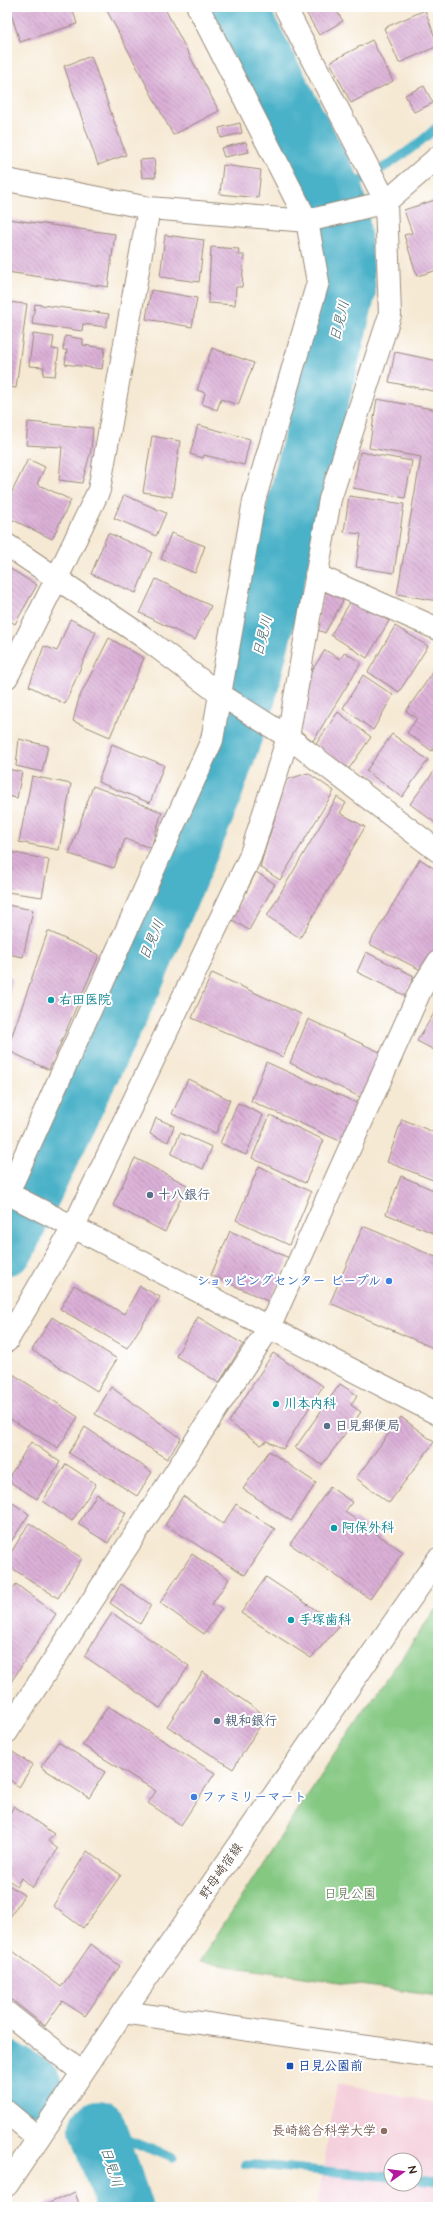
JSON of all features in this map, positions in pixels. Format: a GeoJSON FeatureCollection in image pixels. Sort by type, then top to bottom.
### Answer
{"type":"FeatureCollection","features":[{"type":"Feature","properties":{"kind":"street"},"geometry":{"type":"LineString","coordinates":[[198,7],[307,221],[318,282],[254,501],[212,740],[7,1194],[74,1226],[438,1414]]}},
{"type":"Feature","properties":{"kind":"street"},"geometry":{"type":"LineString","coordinates":[[7,1341],[74,1226],[250,857],[288,737],[330,500],[390,315],[384,198],[285,7]]}},
{"type":"Feature","properties":{"kind":"street"},"geometry":{"type":"LineString","coordinates":[[7,180],[149,208],[307,221],[384,198],[438,157]]}},
{"type":"Feature","properties":{"kind":"street"},"geometry":{"type":"LineString","coordinates":[[7,677],[99,490],[149,208]]}},
{"type":"Feature","properties":{"kind":"street"},"geometry":{"type":"LineString","coordinates":[[7,544],[56,580],[142,636],[221,695],[288,737],[438,851]]}},
{"type":"Feature","properties":{"kind":"street"},"geometry":{"type":"LineString","coordinates":[[316,575],[438,629]]}},
{"type":"Feature","properties":{"kind":"street"},"geometry":{"type":"LineString","coordinates":[[7,1732],[269,1328],[421,989],[438,962]]}},
{"type":"Feature","properties":{"kind":"street","name":"野母崎宿線"},"geometry":{"type":"LineString","coordinates":[[7,2186],[123,2012],[438,1559]]}},
{"type":"Feature","properties":{"kind":"street"},"geometry":{"type":"LineString","coordinates":[[123,2012],[438,2057]]}},
{"type":"Feature","properties":{"kind":"street"},"geometry":{"type":"LineString","coordinates":[[7,2013],[82,2072]]}},
{"type":"Feature","properties":{"kind":"street"},"geometry":{"type":"LineString","coordinates":[[7,2112],[38,2138]]}},
{"type":"Feature","properties":{"kind":"shaded area","name":"長崎総合科学大学"},"geometry":{"type":"Polygon","coordinates":[[[337,2083],[438,2103],[438,2207],[317,2207],[337,2083]]]}},
{"type":"Feature","properties":{"kind":"green space","name":"日見公園"},"geometry":{"type":"Polygon","coordinates":[[[438,1606],[438,1996],[199,1962],[345,1738],[438,1606]]]}},
{"type":"Feature","properties":{"kind":"building"},"geometry":{"type":"Polygon","coordinates":[[[9,7],[72,7],[77,24],[20,42],[9,7]]]}},
{"type":"Feature","properties":{"kind":"building"},"geometry":{"type":"Polygon","coordinates":[[[105,7],[164,7],[219,111],[173,135],[105,7]]]}},
{"type":"Feature","properties":{"kind":"building"},"geometry":{"type":"Polygon","coordinates":[[[303,7],[334,7],[343,21],[319,35],[303,7]]]}},
{"type":"Feature","properties":{"kind":"building"},"geometry":{"type":"Polygon","coordinates":[[[425,10],[438,46],[399,63],[384,28],[425,10]]]}},
{"type":"Feature","properties":{"kind":"building"},"geometry":{"type":"Polygon","coordinates":[[[372,40],[393,81],[351,103],[330,62],[372,40]]]}},
{"type":"Feature","properties":{"kind":"building"},"geometry":{"type":"Polygon","coordinates":[[[91,56],[126,155],[98,165],[64,66],[91,56]]]}},
{"type":"Feature","properties":{"kind":"building"},"geometry":{"type":"Polygon","coordinates":[[[424,86],[433,103],[414,112],[405,95],[424,86]]]}},
{"type":"Feature","properties":{"kind":"building"},"geometry":{"type":"Polygon","coordinates":[[[240,123],[242,133],[221,138],[219,128],[240,123]]]}},
{"type":"Feature","properties":{"kind":"building"},"geometry":{"type":"Polygon","coordinates":[[[246,142],[249,152],[224,157],[221,148],[246,142]]]}},
{"type":"Feature","properties":{"kind":"building"},"geometry":{"type":"Polygon","coordinates":[[[154,159],[156,177],[142,178],[140,160],[154,159]]]}},
{"type":"Feature","properties":{"kind":"building"},"geometry":{"type":"Polygon","coordinates":[[[223,165],[261,170],[258,198],[220,194],[223,165]]]}},
{"type":"Feature","properties":{"kind":"building"},"geometry":{"type":"Polygon","coordinates":[[[438,199],[438,270],[417,276],[404,235],[412,233],[404,210],[438,199]]]}},
{"type":"Feature","properties":{"kind":"building"},"geometry":{"type":"Polygon","coordinates":[[[8,219],[115,234],[108,287],[7,272],[8,219]]]}},
{"type":"Feature","properties":{"kind":"building"},"geometry":{"type":"Polygon","coordinates":[[[165,235],[204,240],[199,282],[160,277],[165,235]]]}},
{"type":"Feature","properties":{"kind":"building"},"geometry":{"type":"Polygon","coordinates":[[[211,247],[239,249],[238,255],[244,255],[242,287],[236,287],[235,305],[208,303],[211,247]]]}},
{"type":"Feature","properties":{"kind":"building"},"geometry":{"type":"Polygon","coordinates":[[[151,290],[197,298],[192,327],[146,319],[151,290]]]}},
{"type":"Feature","properties":{"kind":"building"},"geometry":{"type":"Polygon","coordinates":[[[7,302],[27,304],[16,388],[7,387],[7,302]]]}},
{"type":"Feature","properties":{"kind":"building"},"geometry":{"type":"Polygon","coordinates":[[[35,304],[109,314],[106,327],[83,324],[82,331],[32,324],[35,304]]]}},
{"type":"Feature","properties":{"kind":"building"},"geometry":{"type":"Polygon","coordinates":[[[33,334],[54,337],[52,349],[59,350],[55,376],[43,375],[44,367],[29,366],[33,334]]]}},
{"type":"Feature","properties":{"kind":"building"},"geometry":{"type":"Polygon","coordinates":[[[65,336],[83,339],[83,345],[105,348],[102,369],[65,364],[67,350],[63,350],[65,336]]]}},
{"type":"Feature","properties":{"kind":"building"},"geometry":{"type":"Polygon","coordinates":[[[212,348],[254,363],[238,405],[221,399],[217,410],[202,404],[205,393],[197,390],[212,348]]]}},
{"type":"Feature","properties":{"kind":"building"},"geometry":{"type":"Polygon","coordinates":[[[395,352],[438,361],[438,392],[389,382],[395,352]]]}},
{"type":"Feature","properties":{"kind":"building"},"geometry":{"type":"Polygon","coordinates":[[[377,399],[438,410],[438,601],[397,594],[421,457],[369,448],[377,399]]]}},
{"type":"Feature","properties":{"kind":"building"},"geometry":{"type":"Polygon","coordinates":[[[28,422],[93,428],[91,450],[82,483],[59,480],[62,447],[26,445],[28,422]]]}},
{"type":"Feature","properties":{"kind":"building"},"geometry":{"type":"Polygon","coordinates":[[[198,425],[250,439],[244,465],[204,455],[203,458],[190,454],[198,425]]]}},
{"type":"Feature","properties":{"kind":"building"},"geometry":{"type":"Polygon","coordinates":[[[152,436],[180,441],[172,497],[143,492],[152,436]]]}},
{"type":"Feature","properties":{"kind":"building"},"geometry":{"type":"Polygon","coordinates":[[[360,452],[412,461],[405,498],[353,488],[360,452]]]}},
{"type":"Feature","properties":{"kind":"building"},"geometry":{"type":"Polygon","coordinates":[[[28,459],[45,467],[37,484],[71,500],[52,539],[7,517],[7,502],[28,459]]]}},
{"type":"Feature","properties":{"kind":"building"},"geometry":{"type":"Polygon","coordinates":[[[124,495],[166,513],[156,536],[114,518],[124,495]]]}},
{"type":"Feature","properties":{"kind":"building"},"geometry":{"type":"Polygon","coordinates":[[[349,496],[404,504],[394,573],[356,567],[361,534],[344,532],[349,496]]]}},
{"type":"Feature","properties":{"kind":"building"},"geometry":{"type":"Polygon","coordinates":[[[108,533],[152,552],[136,593],[91,574],[108,533]]]}},
{"type":"Feature","properties":{"kind":"building"},"geometry":{"type":"Polygon","coordinates":[[[171,533],[205,546],[195,573],[161,559],[171,533]]]}},
{"type":"Feature","properties":{"kind":"building"},"geometry":{"type":"Polygon","coordinates":[[[7,567],[37,585],[15,624],[7,619],[7,567]]]}},
{"type":"Feature","properties":{"kind":"building"},"geometry":{"type":"Polygon","coordinates":[[[156,579],[211,606],[195,640],[140,613],[156,579]]]}},
{"type":"Feature","properties":{"kind":"building"},"geometry":{"type":"Polygon","coordinates":[[[333,591],[345,597],[325,633],[316,629],[323,593],[333,591]]]}},
{"type":"Feature","properties":{"kind":"building"},"geometry":{"type":"Polygon","coordinates":[[[352,599],[389,621],[367,658],[331,635],[352,599]]]}},
{"type":"Feature","properties":{"kind":"building"},"geometry":{"type":"Polygon","coordinates":[[[70,619],[96,632],[65,704],[29,686],[44,646],[57,651],[70,619]]]}},
{"type":"Feature","properties":{"kind":"building"},"geometry":{"type":"Polygon","coordinates":[[[395,626],[428,646],[399,692],[368,672],[395,626]]]}},
{"type":"Feature","properties":{"kind":"building"},"geometry":{"type":"Polygon","coordinates":[[[109,638],[144,658],[110,737],[73,721],[79,698],[109,638]]]}},
{"type":"Feature","properties":{"kind":"building"},"geometry":{"type":"Polygon","coordinates":[[[325,650],[340,659],[345,652],[361,663],[313,741],[300,731],[311,672],[325,650]]]}},
{"type":"Feature","properties":{"kind":"building"},"geometry":{"type":"Polygon","coordinates":[[[438,665],[438,742],[432,751],[407,733],[417,718],[406,711],[438,665]]]}},
{"type":"Feature","properties":{"kind":"building"},"geometry":{"type":"Polygon","coordinates":[[[363,675],[393,695],[373,730],[343,708],[363,675]]]}},
{"type":"Feature","properties":{"kind":"building"},"geometry":{"type":"Polygon","coordinates":[[[338,712],[371,737],[348,770],[316,744],[338,712]]]}},
{"type":"Feature","properties":{"kind":"building"},"geometry":{"type":"Polygon","coordinates":[[[392,734],[428,760],[402,797],[366,771],[392,734]]]}},
{"type":"Feature","properties":{"kind":"building"},"geometry":{"type":"Polygon","coordinates":[[[19,739],[48,746],[42,772],[16,766],[19,739]]]}},
{"type":"Feature","properties":{"kind":"building"},"geometry":{"type":"Polygon","coordinates":[[[112,744],[164,765],[150,803],[98,782],[112,744]]]}},
{"type":"Feature","properties":{"kind":"building"},"geometry":{"type":"Polygon","coordinates":[[[438,766],[438,825],[410,804],[438,766]]]}},
{"type":"Feature","properties":{"kind":"building"},"geometry":{"type":"Polygon","coordinates":[[[7,769],[22,772],[17,798],[7,796],[7,769]]]}},
{"type":"Feature","properties":{"kind":"building"},"geometry":{"type":"Polygon","coordinates":[[[308,773],[334,791],[280,880],[260,867],[286,780],[308,773]]]}},
{"type":"Feature","properties":{"kind":"building"},"geometry":{"type":"Polygon","coordinates":[[[32,776],[71,784],[59,850],[19,842],[32,776]]]}},
{"type":"Feature","properties":{"kind":"building"},"geometry":{"type":"Polygon","coordinates":[[[93,786],[162,812],[151,848],[125,839],[114,868],[69,854],[93,786]]]}},
{"type":"Feature","properties":{"kind":"building"},"geometry":{"type":"Polygon","coordinates":[[[337,797],[346,803],[340,813],[365,827],[300,938],[267,916],[337,797]]]}},
{"type":"Feature","properties":{"kind":"building"},"geometry":{"type":"Polygon","coordinates":[[[10,852],[49,860],[42,897],[7,892],[7,867],[10,852]]]}},
{"type":"Feature","properties":{"kind":"building"},"geometry":{"type":"Polygon","coordinates":[[[420,859],[438,871],[438,948],[423,971],[369,944],[420,859]]]}},
{"type":"Feature","properties":{"kind":"building"},"geometry":{"type":"Polygon","coordinates":[[[256,872],[275,884],[249,930],[232,920],[256,872]]]}},
{"type":"Feature","properties":{"kind":"building"},"geometry":{"type":"Polygon","coordinates":[[[7,905],[33,910],[23,957],[7,954],[7,905]]]}},
{"type":"Feature","properties":{"kind":"building","name":"右田医院"},"geometry":{"type":"Polygon","coordinates":[[[48,931],[99,955],[49,1070],[7,1050],[48,931]]]}},
{"type":"Feature","properties":{"kind":"building"},"geometry":{"type":"Polygon","coordinates":[[[366,952],[414,976],[406,996],[357,972],[366,952]]]}},
{"type":"Feature","properties":{"kind":"building"},"geometry":{"type":"Polygon","coordinates":[[[212,973],[301,1014],[283,1057],[192,1018],[212,973]]]}},
{"type":"Feature","properties":{"kind":"building"},"geometry":{"type":"Polygon","coordinates":[[[7,977],[12,978],[8,1004],[7,1004],[7,977]]]}},
{"type":"Feature","properties":{"kind":"building"},"geometry":{"type":"Polygon","coordinates":[[[438,1007],[438,1052],[417,1041],[438,1007]]]}},
{"type":"Feature","properties":{"kind":"building"},"geometry":{"type":"Polygon","coordinates":[[[308,1019],[382,1053],[362,1098],[290,1063],[308,1019]]]}},
{"type":"Feature","properties":{"kind":"building"},"geometry":{"type":"Polygon","coordinates":[[[266,1062],[359,1104],[342,1142],[251,1101],[266,1062]]]}},
{"type":"Feature","properties":{"kind":"building"},"geometry":{"type":"Polygon","coordinates":[[[188,1079],[230,1100],[216,1133],[172,1114],[188,1079]]]}},
{"type":"Feature","properties":{"kind":"building"},"geometry":{"type":"Polygon","coordinates":[[[238,1103],[263,1115],[246,1155],[220,1143],[238,1103]]]}},
{"type":"Feature","properties":{"kind":"building"},"geometry":{"type":"Polygon","coordinates":[[[270,1115],[324,1140],[305,1183],[252,1158],[270,1115]]]}},
{"type":"Feature","properties":{"kind":"building"},"geometry":{"type":"Polygon","coordinates":[[[156,1118],[174,1126],[168,1142],[150,1134],[156,1118]]]}},
{"type":"Feature","properties":{"kind":"building"},"geometry":{"type":"Polygon","coordinates":[[[402,1119],[438,1134],[438,1182],[387,1162],[402,1119]]]}},
{"type":"Feature","properties":{"kind":"building"},"geometry":{"type":"Polygon","coordinates":[[[180,1133],[212,1147],[203,1169],[171,1154],[180,1133]]]}},
{"type":"Feature","properties":{"kind":"building","name":"十八銀行"},"geometry":{"type":"Polygon","coordinates":[[[135,1158],[187,1185],[165,1232],[113,1205],[135,1158]]]}},
{"type":"Feature","properties":{"kind":"building"},"geometry":{"type":"Polygon","coordinates":[[[259,1166],[311,1192],[289,1245],[236,1220],[259,1166]]]}},
{"type":"Feature","properties":{"kind":"building"},"geometry":{"type":"Polygon","coordinates":[[[401,1176],[438,1192],[438,1235],[386,1214],[401,1176]]]}},
{"type":"Feature","properties":{"kind":"building","name":"ショッピングセンター ピープル"},"geometry":{"type":"Polygon","coordinates":[[[363,1226],[438,1258],[438,1350],[330,1303],[363,1226]]]}},
{"type":"Feature","properties":{"kind":"building"},"geometry":{"type":"Polygon","coordinates":[[[230,1231],[289,1258],[270,1302],[211,1275],[230,1231]]]}},
{"type":"Feature","properties":{"kind":"building"},"geometry":{"type":"Polygon","coordinates":[[[74,1285],[124,1314],[140,1286],[160,1297],[127,1348],[60,1309],[74,1285]]]}},
{"type":"Feature","properties":{"kind":"building"},"geometry":{"type":"Polygon","coordinates":[[[52,1317],[117,1359],[97,1391],[32,1350],[52,1317]]]}},
{"type":"Feature","properties":{"kind":"building"},"geometry":{"type":"Polygon","coordinates":[[[198,1317],[243,1344],[219,1383],[176,1356],[198,1317]]]}},
{"type":"Feature","properties":{"kind":"building","name":"川本内科"},"geometry":{"type":"Polygon","coordinates":[[[273,1353],[323,1386],[283,1449],[267,1441],[261,1445],[229,1422],[273,1353]]]}},
{"type":"Feature","properties":{"kind":"building"},"geometry":{"type":"Polygon","coordinates":[[[13,1374],[78,1417],[58,1448],[7,1417],[7,1384],[13,1374]]]}},
{"type":"Feature","properties":{"kind":"building"},"geometry":{"type":"Polygon","coordinates":[[[340,1384],[357,1395],[351,1405],[361,1412],[322,1465],[295,1448],[340,1384]]]}},
{"type":"Feature","properties":{"kind":"building"},"geometry":{"type":"Polygon","coordinates":[[[111,1387],[181,1438],[167,1459],[95,1414],[111,1387]]]}},
{"type":"Feature","properties":{"kind":"building"},"geometry":{"type":"Polygon","coordinates":[[[401,1417],[434,1442],[389,1503],[356,1478],[401,1417]]]}},
{"type":"Feature","properties":{"kind":"building"},"geometry":{"type":"Polygon","coordinates":[[[85,1427],[152,1472],[137,1496],[69,1453],[85,1427]]]}},
{"type":"Feature","properties":{"kind":"building"},"geometry":{"type":"Polygon","coordinates":[[[31,1442],[60,1462],[37,1499],[7,1480],[31,1442]]]}},
{"type":"Feature","properties":{"kind":"building"},"geometry":{"type":"Polygon","coordinates":[[[269,1451],[316,1483],[291,1521],[243,1489],[269,1451]]]}},
{"type":"Feature","properties":{"kind":"building"},"geometry":{"type":"Polygon","coordinates":[[[66,1464],[96,1484],[72,1521],[43,1501],[66,1464]]]}},
{"type":"Feature","properties":{"kind":"building","name":"阿保外科"},"geometry":{"type":"Polygon","coordinates":[[[330,1487],[352,1502],[345,1512],[403,1552],[370,1599],[290,1544],[330,1487]]]}},
{"type":"Feature","properties":{"kind":"building"},"geometry":{"type":"Polygon","coordinates":[[[97,1494],[126,1513],[108,1543],[78,1524],[97,1494]]]}},
{"type":"Feature","properties":{"kind":"building"},"geometry":{"type":"Polygon","coordinates":[[[183,1496],[223,1524],[236,1504],[275,1529],[245,1575],[165,1525],[183,1496]]]}},
{"type":"Feature","properties":{"kind":"building"},"geometry":{"type":"Polygon","coordinates":[[[7,1499],[29,1514],[7,1548],[7,1499]]]}},
{"type":"Feature","properties":{"kind":"building"},"geometry":{"type":"Polygon","coordinates":[[[29,1523],[82,1558],[58,1598],[7,1565],[7,1559],[29,1523]]]}},
{"type":"Feature","properties":{"kind":"building"},"geometry":{"type":"Polygon","coordinates":[[[192,1554],[229,1579],[212,1604],[222,1609],[204,1634],[160,1603],[192,1554]]]}},
{"type":"Feature","properties":{"kind":"building","name":"手塚歯科"},"geometry":{"type":"Polygon","coordinates":[[[266,1577],[340,1626],[311,1658],[241,1613],[266,1577]]]}},
{"type":"Feature","properties":{"kind":"building"},"geometry":{"type":"Polygon","coordinates":[[[16,1584],[56,1614],[7,1688],[7,1598],[16,1584]]]}},
{"type":"Feature","properties":{"kind":"building"},"geometry":{"type":"Polygon","coordinates":[[[121,1584],[151,1605],[140,1624],[110,1603],[121,1584]]]}},
{"type":"Feature","properties":{"kind":"building"},"geometry":{"type":"Polygon","coordinates":[[[112,1613],[189,1666],[160,1708],[84,1656],[112,1613]]]}},
{"type":"Feature","properties":{"kind":"building","name":"親和銀行"},"geometry":{"type":"Polygon","coordinates":[[[203,1672],[266,1716],[233,1769],[167,1726],[203,1672]]]}},
{"type":"Feature","properties":{"kind":"building"},"geometry":{"type":"Polygon","coordinates":[[[108,1706],[215,1773],[181,1825],[148,1803],[156,1791],[82,1745],[108,1706]]]}},
{"type":"Feature","properties":{"kind":"building"},"geometry":{"type":"Polygon","coordinates":[[[58,1742],[105,1772],[89,1798],[41,1767],[58,1742]]]}},
{"type":"Feature","properties":{"kind":"building"},"geometry":{"type":"Polygon","coordinates":[[[11,1751],[33,1765],[19,1787],[7,1778],[7,1757],[11,1751]]]}},
{"type":"Feature","properties":{"kind":"building"},"geometry":{"type":"Polygon","coordinates":[[[14,1806],[54,1834],[48,1841],[58,1849],[32,1888],[21,1878],[17,1886],[7,1879],[7,1818],[14,1806]]]}},
{"type":"Feature","properties":{"kind":"building"},"geometry":{"type":"Polygon","coordinates":[[[87,1851],[121,1875],[83,1928],[53,1906],[87,1851]]]}},
{"type":"Feature","properties":{"kind":"building"},"geometry":{"type":"Polygon","coordinates":[[[7,1884],[24,1895],[7,1922],[7,1884]]]}},
{"type":"Feature","properties":{"kind":"building"},"geometry":{"type":"Polygon","coordinates":[[[91,1944],[120,1966],[85,2016],[62,2001],[45,2026],[7,1996],[7,1954],[10,1949],[61,1987],[91,1944]]]}},
{"type":"Feature","properties":{"kind":"building"},"geometry":{"type":"Polygon","coordinates":[[[75,2192],[80,2207],[40,2207],[75,2192]]]}},
{"type":"Feature","properties":{"kind":"waterway","name":"日見川"},"geometry":{"type":"LineString","coordinates":[[7,1247],[135,981],[211,801],[248,696],[348,291],[341,214],[335,192],[238,7]]}},
{"type":"Feature","properties":{"kind":"waterway"},"geometry":{"type":"LineString","coordinates":[[335,192],[362,180],[390,164],[428,136],[438,126]]}},
{"type":"Feature","properties":{"kind":"waterway","name":"日見川"},"geometry":{"type":"LineString","coordinates":[[7,2069],[35,2086]]}},
{"type":"Feature","properties":{"kind":"waterway"},"geometry":{"type":"LineString","coordinates":[[98,2128],[173,2158]]}},
{"type":"Feature","properties":{"kind":"waterway","name":"日見川"},"geometry":{"type":"LineString","coordinates":[[98,2128],[124,2207]]}},
{"type":"Feature","properties":{"kind":"waterway"},"geometry":{"type":"LineString","coordinates":[[245,2164],[383,2176]]}},
{"type":"Feature","properties":{"kind":"waterway"},"geometry":{"type":"LineString","coordinates":[[423,2180],[438,2181]]}},
{"type":"Feature","properties":{"kind":"place","name":"右田医院"},"geometry":{"type":"Point","coordinates":[51,1000]}},
{"type":"Feature","properties":{"kind":"place","name":"十八銀行"},"geometry":{"type":"Point","coordinates":[150,1195]}},
{"type":"Feature","properties":{"kind":"place","name":"ショッピングセンター ピープル"},"geometry":{"type":"Point","coordinates":[389,1281]}},
{"type":"Feature","properties":{"kind":"place","name":"川本内科"},"geometry":{"type":"Point","coordinates":[276,1404]}},
{"type":"Feature","properties":{"kind":"place","name":"日見郵便局"},"geometry":{"type":"Point","coordinates":[327,1426]}},
{"type":"Feature","properties":{"kind":"place","name":"阿保外科"},"geometry":{"type":"Point","coordinates":[334,1528]}},
{"type":"Feature","properties":{"kind":"place","name":"手塚歯科"},"geometry":{"type":"Point","coordinates":[291,1620]}},
{"type":"Feature","properties":{"kind":"place","name":"親和銀行"},"geometry":{"type":"Point","coordinates":[217,1721]}},
{"type":"Feature","properties":{"kind":"place","name":"ファミリーマート"},"geometry":{"type":"Point","coordinates":[194,1797]}},
{"type":"Feature","properties":{"kind":"place","name":"日見公園前"},"geometry":{"type":"Point","coordinates":[290,2066]}},
{"type":"Feature","properties":{"kind":"place","name":"長崎総合科学大学"},"geometry":{"type":"Point","coordinates":[384,2131]}}]}
